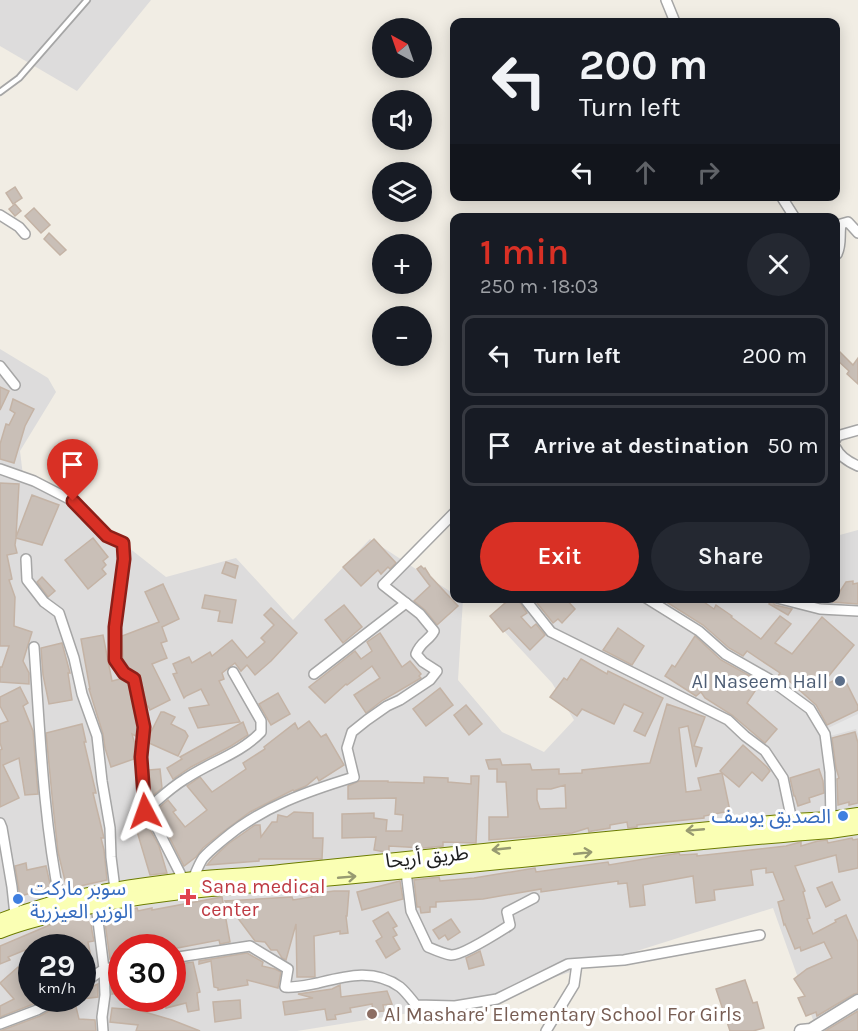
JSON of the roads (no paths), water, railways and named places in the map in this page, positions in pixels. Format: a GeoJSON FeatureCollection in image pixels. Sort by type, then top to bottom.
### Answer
{"type":"FeatureCollection","features":[{"type":"Feature","properties":{"kind":"main road","name":"طريق أريحا"},"geometry":{"type":"LineString","coordinates":[[0,931],[36,918],[144,896],[622,849],[832,825],[858,815]]}},
{"type":"Feature","properties":{"kind":"main road","name":"طريق أريحا"},"geometry":{"type":"LineString","coordinates":[[0,921],[60,901],[115,890],[188,880],[280,873],[792,821],[858,827]]}},
{"type":"Feature","properties":{"kind":"street"},"geometry":{"type":"LineString","coordinates":[[666,0],[673,18]]}},
{"type":"Feature","properties":{"kind":"street"},"geometry":{"type":"LineString","coordinates":[[0,215],[19,227],[25,234]]}},
{"type":"Feature","properties":{"kind":"street"},"geometry":{"type":"LineString","coordinates":[[840,230],[841,224],[848,222],[858,233]]}},
{"type":"Feature","properties":{"kind":"street"},"geometry":{"type":"LineString","coordinates":[[0,366],[15,385]]}},
{"type":"Feature","properties":{"kind":"street"},"geometry":{"type":"LineString","coordinates":[[840,435],[858,430]]}},
{"type":"Feature","properties":{"kind":"street"},"geometry":{"type":"LineString","coordinates":[[840,454],[858,466]]}},
{"type":"Feature","properties":{"kind":"street"},"geometry":{"type":"LineString","coordinates":[[0,469],[34,481],[73,501],[107,536],[123,543],[124,559],[115,627],[115,660],[124,673],[134,679],[144,727],[141,757],[145,811],[188,880],[202,859],[234,830],[257,815],[288,802],[297,795],[354,777],[347,748],[352,732],[387,706],[430,680],[437,671],[423,662],[416,654],[419,646],[434,631],[420,614],[383,585],[450,517]]}},
{"type":"Feature","properties":{"kind":"street"},"geometry":{"type":"LineString","coordinates":[[26,559],[27,580],[44,602],[59,613],[74,658],[82,694],[97,736],[110,828],[115,890]]}},
{"type":"Feature","properties":{"kind":"street"},"geometry":{"type":"LineString","coordinates":[[314,674],[406,603]]}},
{"type":"Feature","properties":{"kind":"street"},"geometry":{"type":"LineString","coordinates":[[528,603],[551,632],[728,720],[765,751],[783,778],[792,821]]}},
{"type":"Feature","properties":{"kind":"street"},"geometry":{"type":"LineString","coordinates":[[654,603],[699,631],[725,654],[770,679],[810,709],[825,734],[830,772],[832,825]]}},
{"type":"Feature","properties":{"kind":"street"},"geometry":{"type":"LineString","coordinates":[[797,603],[820,609],[858,611]]}},
{"type":"Feature","properties":{"kind":"street"},"geometry":{"type":"LineString","coordinates":[[34,647],[44,779],[54,873],[60,901]]}},
{"type":"Feature","properties":{"kind":"street"},"geometry":{"type":"LineString","coordinates":[[145,811],[186,778],[238,751],[261,732],[261,721],[233,672]]}},
{"type":"Feature","properties":{"kind":"street"},"geometry":{"type":"LineString","coordinates":[[0,823],[8,860],[15,915]]}},
{"type":"Feature","properties":{"kind":"street"},"geometry":{"type":"LineString","coordinates":[[406,872],[411,911],[428,947],[452,955],[510,925],[507,912],[534,898]]}},
{"type":"Feature","properties":{"kind":"street"},"geometry":{"type":"LineString","coordinates":[[96,905],[104,969],[103,1031]]}},
{"type":"Feature","properties":{"kind":"street"},"geometry":{"type":"LineString","coordinates":[[186,956],[250,946],[288,969],[285,987],[294,988],[370,974],[385,979],[400,988],[416,1005],[455,1006],[497,999],[568,964],[624,960],[760,935]]}},
{"type":"Feature","properties":{"kind":"street"},"geometry":{"type":"LineString","coordinates":[[546,1031],[574,985],[577,964]]}},
{"type":"Feature","properties":{"kind":"street"},"geometry":{"type":"LineString","coordinates":[[96,974],[108,968]]}},
{"type":"Feature","properties":{"kind":"street"},"geometry":{"type":"LineString","coordinates":[[801,1031],[811,1030],[858,1001]]}},
{"type":"Feature","properties":{"kind":"street"},"geometry":{"type":"LineString","coordinates":[[0,1024],[32,1012]]}},
{"type":"Feature","properties":{"kind":"lane"},"geometry":{"type":"LineString","coordinates":[[0,92],[19,78],[87,0]]}},
{"type":"Feature","properties":{"kind":"place","name":"Al Naseem Hall"},"geometry":{"type":"Point","coordinates":[840,681]}},
{"type":"Feature","properties":{"kind":"place","name":"الصديق يوسف"},"geometry":{"type":"Point","coordinates":[843,816]}},
{"type":"Feature","properties":{"kind":"place","name":"Sana medical center"},"geometry":{"type":"Point","coordinates":[188,897]}},
{"type":"Feature","properties":{"kind":"place","name":"سوبر ماركت الوزير العيزرية"},"geometry":{"type":"Point","coordinates":[18,899]}},
{"type":"Feature","properties":{"kind":"place","name":"Al Mashare' Elementary School For Girls"},"geometry":{"type":"Point","coordinates":[372,1014]}}]}
